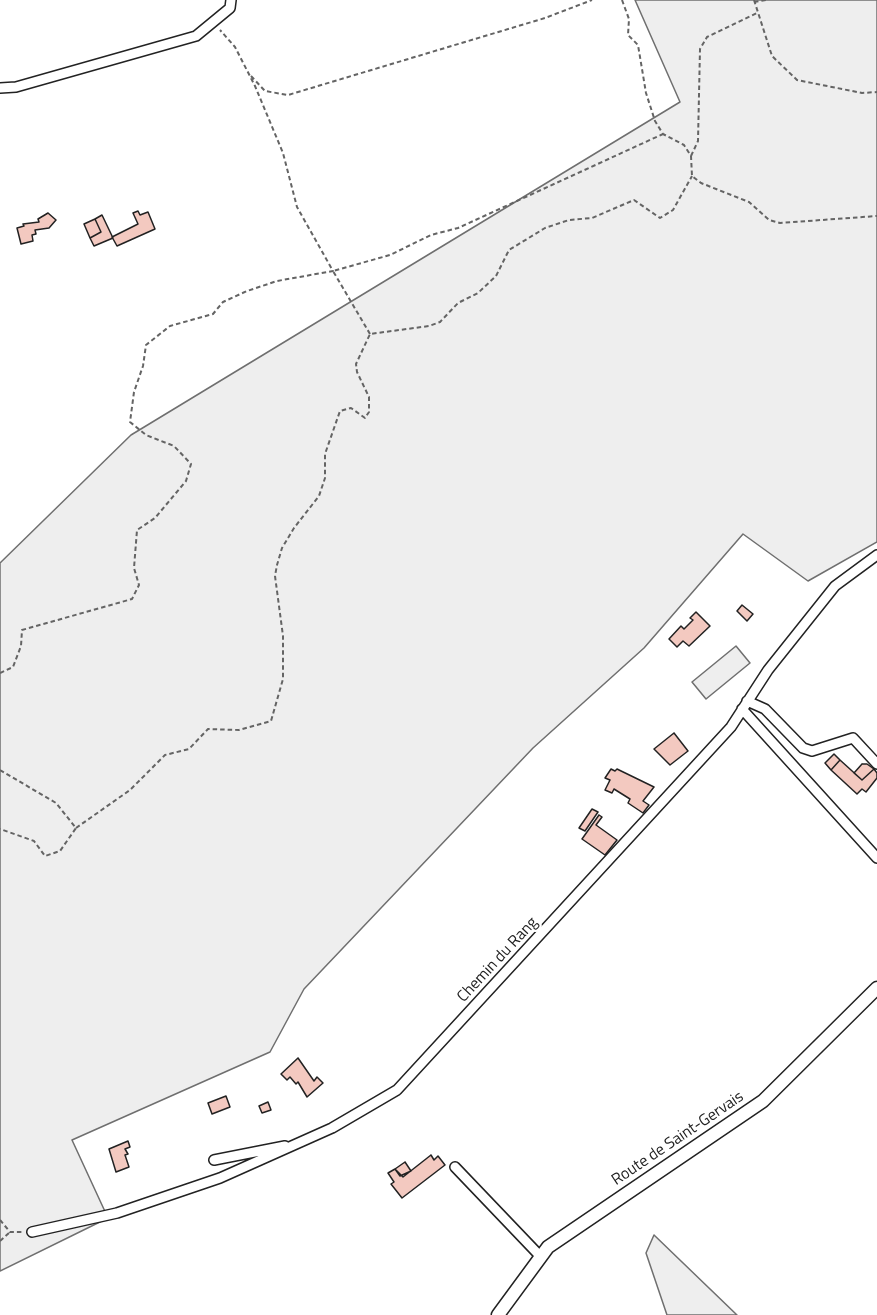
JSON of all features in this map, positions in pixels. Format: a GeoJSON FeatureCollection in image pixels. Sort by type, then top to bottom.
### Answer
{"type":"FeatureCollection","features":[{"type":"Feature","properties":{"kind":"street"},"geometry":{"type":"LineString","coordinates":[[0,88],[16,87],[196,36],[230,8],[231,0]]}},
{"type":"Feature","properties":{"kind":"street","name":"Chemin du Rang"},"geometry":{"type":"LineString","coordinates":[[32,1232],[117,1214],[220,1178],[332,1128],[397,1090],[596,877],[642,822],[731,727],[768,670],[835,586],[877,555]]}},
{"type":"Feature","properties":{"kind":"street"},"geometry":{"type":"LineString","coordinates":[[745,705],[765,709],[803,748],[812,751],[853,738],[877,764]]}},
{"type":"Feature","properties":{"kind":"street"},"geometry":{"type":"LineString","coordinates":[[745,705],[877,858]]}},
{"type":"Feature","properties":{"kind":"street","name":"Route de Saint-Gervais"},"geometry":{"type":"LineString","coordinates":[[498,1315],[548,1247],[763,1101],[877,988]]}},
{"type":"Feature","properties":{"kind":"street"},"geometry":{"type":"LineString","coordinates":[[214,1160],[294,1145]]}},
{"type":"Feature","properties":{"kind":"street"},"geometry":{"type":"LineString","coordinates":[[455,1167],[541,1257]]}},
{"type":"Feature","properties":{"kind":"path"},"geometry":{"type":"LineString","coordinates":[[249,74],[265,91],[288,95],[545,18],[592,0]]}},
{"type":"Feature","properties":{"kind":"path"},"geometry":{"type":"LineString","coordinates":[[370,334],[429,326],[440,322],[458,303],[478,293],[496,276],[510,250],[545,228],[569,220],[592,218],[634,200],[660,218],[674,210],[693,176],[691,156],[684,145],[663,134],[655,121],[646,93],[638,45],[628,35],[629,19],[622,0]]}},
{"type":"Feature","properties":{"kind":"path"},"geometry":{"type":"LineString","coordinates":[[766,0],[754,1],[772,56],[797,80],[862,93],[877,92]]}},
{"type":"Feature","properties":{"kind":"path"},"geometry":{"type":"LineString","coordinates":[[691,156],[698,141],[700,49],[707,37],[757,13]]}},
{"type":"Feature","properties":{"kind":"path"},"geometry":{"type":"LineString","coordinates":[[213,22],[235,47],[249,74],[283,153],[297,207],[370,334]]}},
{"type":"Feature","properties":{"kind":"path"},"geometry":{"type":"LineString","coordinates":[[0,673],[13,667],[21,646],[21,630],[132,599],[140,585],[134,568],[137,530],[155,518],[186,481],[191,464],[174,446],[146,435],[130,422],[134,392],[144,366],[146,345],[170,326],[213,314],[223,302],[247,291],[277,281],[333,271],[390,255],[431,235],[458,228],[663,134]]}},
{"type":"Feature","properties":{"kind":"path"},"geometry":{"type":"LineString","coordinates":[[693,176],[701,183],[749,202],[769,220],[780,223],[877,216]]}},
{"type":"Feature","properties":{"kind":"path"},"geometry":{"type":"LineString","coordinates":[[0,829],[34,841],[45,856],[60,851],[76,828],[130,790],[165,754],[189,749],[208,729],[239,730],[271,721],[283,679],[283,636],[275,576],[277,565],[282,548],[294,528],[319,496],[326,478],[325,454],[340,411],[351,408],[365,418],[369,412],[369,397],[357,372],[356,364],[370,334]]}},
{"type":"Feature","properties":{"kind":"path"},"geometry":{"type":"LineString","coordinates":[[0,770],[56,802],[76,828]]}},
{"type":"Feature","properties":{"kind":"path"},"geometry":{"type":"LineString","coordinates":[[0,1220],[10,1232]]}},
{"type":"Feature","properties":{"kind":"path"},"geometry":{"type":"LineString","coordinates":[[0,1241],[10,1232],[32,1232]]}},
{"type":"Feature","properties":{"kind":"shaded area"},"geometry":{"type":"Polygon","coordinates":[[[635,0],[877,0],[877,542],[808,581],[743,534],[644,648],[533,748],[304,989],[270,1052],[72,1140],[108,1218],[0,1271],[0,563],[131,435],[680,102],[635,0]]]}},
{"type":"Feature","properties":{"kind":"shaded area"},"geometry":{"type":"Polygon","coordinates":[[[736,646],[750,663],[706,699],[692,682],[736,646]]]}},
{"type":"Feature","properties":{"kind":"shaded area"},"geometry":{"type":"Polygon","coordinates":[[[654,1235],[737,1315],[667,1315],[646,1253],[654,1235]]]}},
{"type":"Feature","properties":{"kind":"building"},"geometry":{"type":"Polygon","coordinates":[[[138,211],[140,215],[148,212],[155,229],[117,246],[112,237],[138,224],[133,213],[138,211]]]}},
{"type":"Feature","properties":{"kind":"building"},"geometry":{"type":"Polygon","coordinates":[[[48,213],[56,220],[49,228],[35,230],[36,234],[32,235],[33,241],[21,244],[17,228],[24,226],[23,224],[39,222],[38,219],[48,213]]]}},
{"type":"Feature","properties":{"kind":"building"},"geometry":{"type":"Polygon","coordinates":[[[102,215],[113,238],[94,246],[90,238],[101,232],[95,219],[102,215]]]}},
{"type":"Feature","properties":{"kind":"building"},"geometry":{"type":"Polygon","coordinates":[[[95,219],[101,232],[90,238],[84,224],[95,219]]]}},
{"type":"Feature","properties":{"kind":"building"},"geometry":{"type":"Polygon","coordinates":[[[742,605],[753,614],[747,621],[737,611],[742,605]]]}},
{"type":"Feature","properties":{"kind":"building"},"geometry":{"type":"Polygon","coordinates":[[[696,612],[710,626],[689,646],[683,641],[677,647],[669,639],[681,626],[684,629],[693,620],[690,618],[696,612]]]}},
{"type":"Feature","properties":{"kind":"building"},"geometry":{"type":"Polygon","coordinates":[[[674,733],[688,751],[670,765],[654,749],[674,733]]]}},
{"type":"Feature","properties":{"kind":"building"},"geometry":{"type":"Polygon","coordinates":[[[834,754],[840,760],[831,770],[825,763],[834,754]]]}},
{"type":"Feature","properties":{"kind":"building"},"geometry":{"type":"Polygon","coordinates":[[[840,760],[862,780],[874,769],[877,778],[866,792],[862,789],[857,794],[831,770],[840,760]]]}},
{"type":"Feature","properties":{"kind":"building"},"geometry":{"type":"Polygon","coordinates":[[[862,764],[867,764],[874,769],[862,780],[854,773],[862,764]]]}},
{"type":"Feature","properties":{"kind":"building"},"geometry":{"type":"Polygon","coordinates":[[[611,769],[615,771],[617,769],[654,787],[643,801],[649,805],[643,813],[628,803],[630,799],[614,789],[612,793],[605,790],[610,780],[605,778],[611,769]]]}},
{"type":"Feature","properties":{"kind":"building"},"geometry":{"type":"Polygon","coordinates":[[[592,809],[598,812],[585,831],[579,828],[592,809]]]}},
{"type":"Feature","properties":{"kind":"building"},"geometry":{"type":"Polygon","coordinates":[[[599,815],[602,817],[596,825],[617,840],[605,855],[582,839],[599,815]]]}},
{"type":"Feature","properties":{"kind":"building"},"geometry":{"type":"Polygon","coordinates":[[[298,1058],[314,1081],[317,1077],[323,1083],[307,1097],[298,1082],[296,1084],[290,1077],[287,1080],[281,1074],[298,1058]]]}},
{"type":"Feature","properties":{"kind":"building"},"geometry":{"type":"Polygon","coordinates":[[[226,1096],[230,1107],[212,1114],[208,1103],[226,1096]]]}},
{"type":"Feature","properties":{"kind":"building"},"geometry":{"type":"Polygon","coordinates":[[[268,1102],[271,1110],[262,1113],[259,1106],[268,1102]]]}},
{"type":"Feature","properties":{"kind":"building"},"geometry":{"type":"Polygon","coordinates":[[[128,1141],[130,1147],[125,1149],[128,1154],[125,1155],[129,1167],[116,1172],[109,1149],[128,1141]]]}},
{"type":"Feature","properties":{"kind":"building"},"geometry":{"type":"Polygon","coordinates":[[[431,1155],[434,1160],[438,1156],[445,1165],[402,1198],[391,1184],[394,1182],[388,1173],[395,1169],[403,1177],[431,1155]]]}},
{"type":"Feature","properties":{"kind":"building"},"geometry":{"type":"Polygon","coordinates":[[[405,1162],[411,1171],[400,1176],[395,1169],[405,1162]]]}}]}
